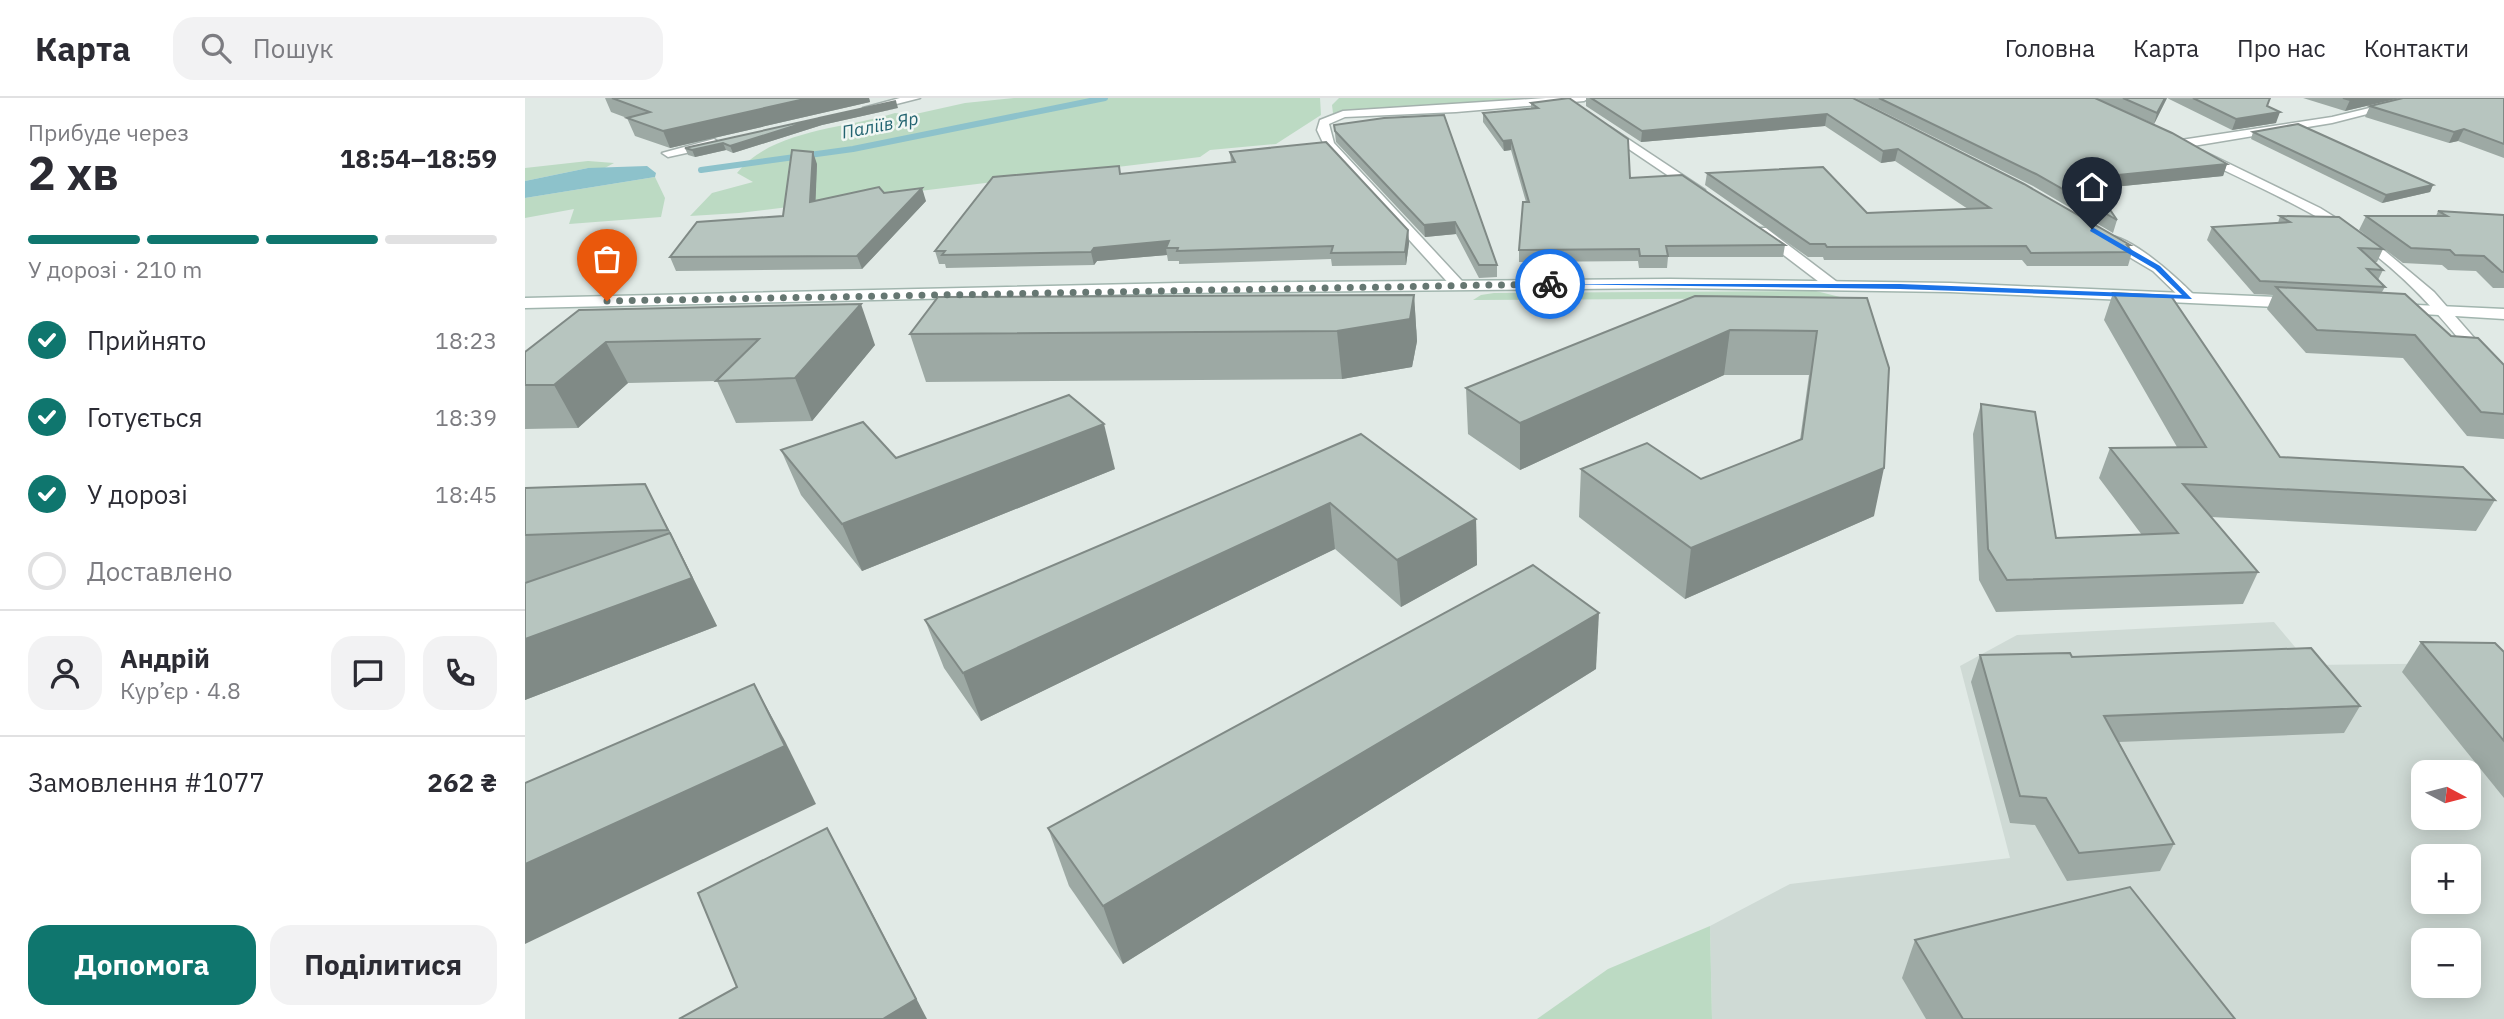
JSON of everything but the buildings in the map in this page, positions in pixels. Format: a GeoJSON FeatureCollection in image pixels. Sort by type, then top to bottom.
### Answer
{"type":"FeatureCollection","features":[{"type":"Feature","properties":{"kind":"street"},"geometry":{"type":"LineString","coordinates":[[861,110],[915,98]]}},
{"type":"Feature","properties":{"kind":"street"},"geometry":{"type":"LineString","coordinates":[[2424,98],[2332,120],[2175,141],[2321,214],[2416,281],[2504,383]]}},
{"type":"Feature","properties":{"kind":"street"},"geometry":{"type":"LineString","coordinates":[[1580,99],[1576,107],[1715,200]]}},
{"type":"Feature","properties":{"kind":"street"},"geometry":{"type":"LineString","coordinates":[[1457,284],[1329,144],[1323,130],[1324,121],[1343,114],[1580,99]]}},
{"type":"Feature","properties":{"kind":"street"},"geometry":{"type":"LineString","coordinates":[[668,153],[729,139]]}},
{"type":"Feature","properties":{"kind":"street"},"geometry":{"type":"LineString","coordinates":[[1747,222],[1832,285]]}},
{"type":"Feature","properties":{"kind":"street"},"geometry":{"type":"LineString","coordinates":[[2098,233],[2158,268],[2189,298]]}},
{"type":"Feature","properties":{"kind":"street"},"geometry":{"type":"LineString","coordinates":[[525,303],[1457,284],[1832,285],[2310,304]]}},
{"type":"Feature","properties":{"kind":"street"},"geometry":{"type":"LineString","coordinates":[[2377,308],[2504,314]]}},
{"type":"Feature","properties":{"kind":"shaded area"},"geometry":{"type":"Polygon","coordinates":[[[2274,622],[2310,665],[2481,663],[2504,690],[2504,1019],[1712,1019],[1710,926],[1790,884],[2010,858],[1960,666],[2017,635],[2274,622]]]}},
{"type":"Feature","properties":{"kind":"green space"},"geometry":{"type":"Polygon","coordinates":[[[1014,98],[1320,98],[1321,115],[1276,144],[1210,150],[1200,157],[739,213],[690,216],[712,193],[753,182],[737,173],[752,158],[789,139],[895,113],[911,115],[965,103],[1014,98]]]}},
{"type":"Feature","properties":{"kind":"green space"},"geometry":{"type":"Polygon","coordinates":[[[1339,98],[1543,98],[1333,113],[1332,105],[1339,98]]]}},
{"type":"Feature","properties":{"kind":"green space"},"geometry":{"type":"Polygon","coordinates":[[[588,161],[614,163],[603,169],[588,168],[525,181],[525,168],[588,161]]]}},
{"type":"Feature","properties":{"kind":"green space"},"geometry":{"type":"Polygon","coordinates":[[[655,177],[665,198],[661,217],[569,224],[574,209],[525,218],[525,198],[655,177]]]}},
{"type":"Feature","properties":{"kind":"green space"},"geometry":{"type":"Polygon","coordinates":[[[1816,291],[1844,298],[1473,300],[1481,295],[1494,293],[1816,291]]]}},
{"type":"Feature","properties":{"kind":"green space"},"geometry":{"type":"Polygon","coordinates":[[[1710,926],[1712,1019],[1537,1019],[1608,969],[1710,926]]]}},
{"type":"Feature","properties":{"kind":"water"},"geometry":{"type":"Polygon","coordinates":[[[647,166],[656,173],[655,177],[525,198],[525,181],[588,168],[647,166]]]}},
{"type":"Feature","properties":{"kind":"waterway","name":"Паліїв Яр"},"geometry":{"type":"LineString","coordinates":[[701,170],[853,149],[1105,98]]}},
{"type":"Feature","properties":{"kind":"way so far"},"geometry":{"type":"LineString","coordinates":[[607,301],[1550,284]]}},
{"type":"Feature","properties":{"kind":"route"},"geometry":{"type":"LineString","coordinates":[[1550,284],[1900,286],[2189,298],[2158,268],[2092,229]]}}]}
